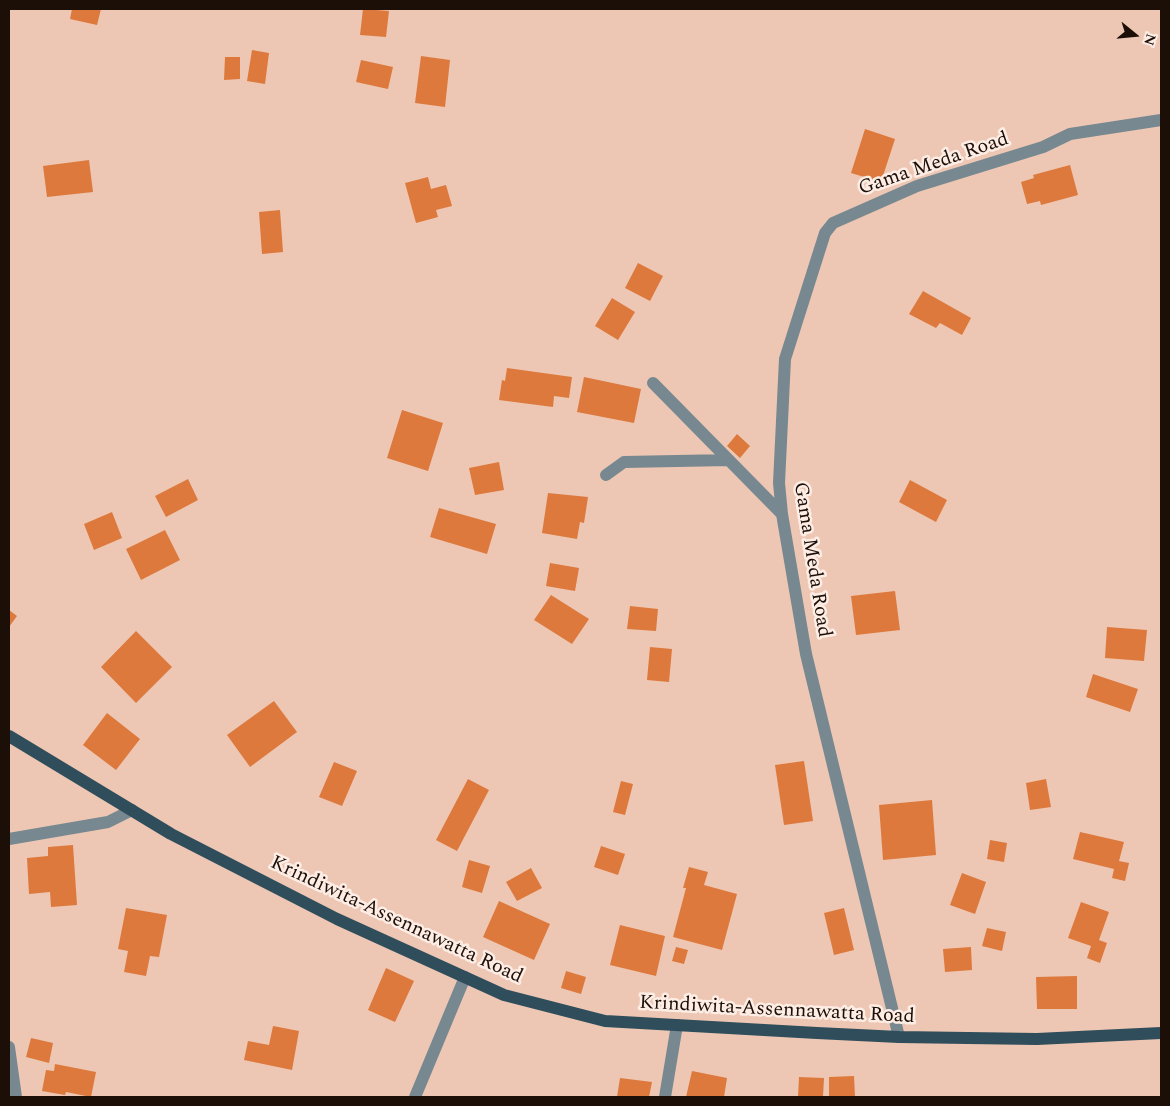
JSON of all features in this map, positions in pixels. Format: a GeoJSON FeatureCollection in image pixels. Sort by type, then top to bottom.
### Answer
{"type":"FeatureCollection","features":[{"type":"Feature","properties":{"kind":"main road","name":"Krindiwita-Assennawatta Road"},"geometry":{"type":"LineString","coordinates":[[9,736],[170,834],[337,920],[504,995],[605,1021],[899,1038],[1037,1039],[1161,1033]]}},
{"type":"Feature","properties":{"kind":"street","name":"Gama Meda Road"},"geometry":{"type":"LineString","coordinates":[[899,1038],[806,654],[782,514],[779,483],[784,359],[824,234],[833,223],[917,186],[1043,147],[1070,134],[1161,120]]}},
{"type":"Feature","properties":{"kind":"street"},"geometry":{"type":"LineString","coordinates":[[653,383],[782,514]]}},
{"type":"Feature","properties":{"kind":"street"},"geometry":{"type":"LineString","coordinates":[[606,475],[624,462],[729,460]]}},
{"type":"Feature","properties":{"kind":"street"},"geometry":{"type":"LineString","coordinates":[[9,839],[108,822],[132,810]]}},
{"type":"Feature","properties":{"kind":"street"},"geometry":{"type":"LineString","coordinates":[[415,1097],[465,977]]}},
{"type":"Feature","properties":{"kind":"street"},"geometry":{"type":"LineString","coordinates":[[665,1097],[677,1025]]}},
{"type":"Feature","properties":{"kind":"street"},"geometry":{"type":"LineString","coordinates":[[9,1047],[16,1097]]}},
{"type":"Feature","properties":{"kind":"building"},"geometry":{"type":"Polygon","coordinates":[[[72,9],[101,9],[97,25],[70,19],[72,9]]]}},
{"type":"Feature","properties":{"kind":"building"},"geometry":{"type":"Polygon","coordinates":[[[363,9],[389,11],[386,37],[360,35],[363,9]]]}},
{"type":"Feature","properties":{"kind":"building"},"geometry":{"type":"Polygon","coordinates":[[[252,50],[269,53],[265,84],[247,81],[252,50]]]}},
{"type":"Feature","properties":{"kind":"building"},"geometry":{"type":"Polygon","coordinates":[[[421,56],[450,60],[445,107],[415,103],[421,56]]]}},
{"type":"Feature","properties":{"kind":"building"},"geometry":{"type":"Polygon","coordinates":[[[225,57],[240,57],[240,79],[224,80],[225,57]]]}},
{"type":"Feature","properties":{"kind":"building"},"geometry":{"type":"Polygon","coordinates":[[[361,60],[393,67],[388,89],[356,82],[361,60]]]}},
{"type":"Feature","properties":{"kind":"building"},"geometry":{"type":"Polygon","coordinates":[[[865,129],[895,139],[881,182],[851,173],[865,129]]]}},
{"type":"Feature","properties":{"kind":"building"},"geometry":{"type":"Polygon","coordinates":[[[89,160],[93,192],[47,197],[43,166],[89,160]]]}},
{"type":"Feature","properties":{"kind":"building"},"geometry":{"type":"Polygon","coordinates":[[[1070,165],[1078,195],[1041,205],[1040,201],[1027,204],[1021,182],[1034,178],[1033,175],[1070,165]]]}},
{"type":"Feature","properties":{"kind":"building"},"geometry":{"type":"Polygon","coordinates":[[[428,177],[431,189],[446,185],[452,206],[436,210],[438,217],[416,223],[405,183],[428,177]]]}},
{"type":"Feature","properties":{"kind":"building"},"geometry":{"type":"Polygon","coordinates":[[[280,210],[283,252],[262,254],[259,212],[280,210]]]}},
{"type":"Feature","properties":{"kind":"building"},"geometry":{"type":"Polygon","coordinates":[[[638,263],[663,276],[650,301],[625,288],[638,263]]]}},
{"type":"Feature","properties":{"kind":"building"},"geometry":{"type":"Polygon","coordinates":[[[923,291],[971,318],[962,335],[940,323],[936,328],[909,314],[923,291]]]}},
{"type":"Feature","properties":{"kind":"building"},"geometry":{"type":"Polygon","coordinates":[[[612,298],[635,312],[618,340],[595,326],[612,298]]]}},
{"type":"Feature","properties":{"kind":"building"},"geometry":{"type":"Polygon","coordinates":[[[507,368],[572,377],[569,398],[554,396],[553,407],[499,400],[502,380],[505,381],[507,368]]]}},
{"type":"Feature","properties":{"kind":"building"},"geometry":{"type":"Polygon","coordinates":[[[584,377],[641,389],[634,423],[577,412],[584,377]]]}},
{"type":"Feature","properties":{"kind":"building"},"geometry":{"type":"Polygon","coordinates":[[[402,410],[443,423],[428,471],[387,458],[402,410]]]}},
{"type":"Feature","properties":{"kind":"building"},"geometry":{"type":"Polygon","coordinates":[[[737,434],[750,446],[740,458],[727,446],[737,434]]]}},
{"type":"Feature","properties":{"kind":"building"},"geometry":{"type":"Polygon","coordinates":[[[499,462],[504,490],[475,495],[469,468],[499,462]]]}},
{"type":"Feature","properties":{"kind":"building"},"geometry":{"type":"Polygon","coordinates":[[[188,479],[198,500],[166,517],[155,496],[188,479]]]}},
{"type":"Feature","properties":{"kind":"building"},"geometry":{"type":"Polygon","coordinates":[[[910,480],[947,500],[936,522],[899,502],[910,480]]]}},
{"type":"Feature","properties":{"kind":"building"},"geometry":{"type":"Polygon","coordinates":[[[548,493],[588,497],[584,523],[580,522],[577,539],[542,533],[548,493]]]}},
{"type":"Feature","properties":{"kind":"building"},"geometry":{"type":"Polygon","coordinates":[[[439,508],[496,524],[487,554],[430,537],[439,508]]]}},
{"type":"Feature","properties":{"kind":"building"},"geometry":{"type":"Polygon","coordinates":[[[112,512],[122,538],[94,550],[84,524],[112,512]]]}},
{"type":"Feature","properties":{"kind":"building"},"geometry":{"type":"Polygon","coordinates":[[[165,530],[180,560],[141,580],[126,549],[165,530]]]}},
{"type":"Feature","properties":{"kind":"building"},"geometry":{"type":"Polygon","coordinates":[[[550,563],[579,568],[575,591],[546,586],[550,563]]]}},
{"type":"Feature","properties":{"kind":"building"},"geometry":{"type":"Polygon","coordinates":[[[895,591],[900,630],[856,635],[851,596],[895,591]]]}},
{"type":"Feature","properties":{"kind":"building"},"geometry":{"type":"Polygon","coordinates":[[[551,595],[589,619],[572,644],[534,620],[551,595]]]}},
{"type":"Feature","properties":{"kind":"building"},"geometry":{"type":"Polygon","coordinates":[[[630,606],[658,609],[656,631],[627,629],[630,606]]]}},
{"type":"Feature","properties":{"kind":"building"},"geometry":{"type":"Polygon","coordinates":[[[9,610],[17,616],[9,627],[9,610]]]}},
{"type":"Feature","properties":{"kind":"building"},"geometry":{"type":"Polygon","coordinates":[[[1107,627],[1147,630],[1144,661],[1105,658],[1107,627]]]}},
{"type":"Feature","properties":{"kind":"building"},"geometry":{"type":"Polygon","coordinates":[[[136,631],[172,667],[136,703],[101,667],[136,631]]]}},
{"type":"Feature","properties":{"kind":"building"},"geometry":{"type":"Polygon","coordinates":[[[650,647],[672,649],[669,682],[647,680],[650,647]]]}},
{"type":"Feature","properties":{"kind":"building"},"geometry":{"type":"Polygon","coordinates":[[[1093,674],[1138,689],[1130,712],[1086,697],[1093,674]]]}},
{"type":"Feature","properties":{"kind":"building"},"geometry":{"type":"Polygon","coordinates":[[[274,701],[297,732],[250,767],[227,735],[274,701]]]}},
{"type":"Feature","properties":{"kind":"building"},"geometry":{"type":"Polygon","coordinates":[[[107,713],[140,739],[116,770],[83,745],[107,713]]]}},
{"type":"Feature","properties":{"kind":"building"},"geometry":{"type":"Polygon","coordinates":[[[804,761],[813,821],[784,825],[775,765],[804,761]]]}},
{"type":"Feature","properties":{"kind":"building"},"geometry":{"type":"Polygon","coordinates":[[[334,762],[357,771],[342,806],[319,797],[334,762]]]}},
{"type":"Feature","properties":{"kind":"building"},"geometry":{"type":"Polygon","coordinates":[[[468,779],[489,790],[457,851],[436,840],[468,779]]]}},
{"type":"Feature","properties":{"kind":"building"},"geometry":{"type":"Polygon","coordinates":[[[1046,779],[1051,807],[1030,810],[1026,783],[1046,779]]]}},
{"type":"Feature","properties":{"kind":"building"},"geometry":{"type":"Polygon","coordinates":[[[621,781],[633,784],[625,815],[613,812],[621,781]]]}},
{"type":"Feature","properties":{"kind":"building"},"geometry":{"type":"Polygon","coordinates":[[[932,800],[936,855],[883,860],[879,805],[932,800]]]}},
{"type":"Feature","properties":{"kind":"building"},"geometry":{"type":"Polygon","coordinates":[[[1080,832],[1124,842],[1119,861],[1129,863],[1125,881],[1112,878],[1114,869],[1073,859],[1080,832]]]}},
{"type":"Feature","properties":{"kind":"building"},"geometry":{"type":"Polygon","coordinates":[[[990,840],[1007,843],[1004,862],[987,859],[990,840]]]}},
{"type":"Feature","properties":{"kind":"building"},"geometry":{"type":"Polygon","coordinates":[[[73,845],[77,905],[51,907],[50,892],[29,894],[27,858],[48,856],[48,847],[73,845]]]}},
{"type":"Feature","properties":{"kind":"building"},"geometry":{"type":"Polygon","coordinates":[[[601,846],[625,854],[618,875],[594,867],[601,846]]]}},
{"type":"Feature","properties":{"kind":"building"},"geometry":{"type":"Polygon","coordinates":[[[469,860],[490,866],[482,893],[462,887],[469,860]]]}},
{"type":"Feature","properties":{"kind":"building"},"geometry":{"type":"Polygon","coordinates":[[[689,867],[708,872],[704,885],[737,894],[722,950],[673,937],[686,888],[683,888],[689,867]]]}},
{"type":"Feature","properties":{"kind":"building"},"geometry":{"type":"Polygon","coordinates":[[[531,868],[542,888],[517,901],[506,882],[531,868]]]}},
{"type":"Feature","properties":{"kind":"building"},"geometry":{"type":"Polygon","coordinates":[[[962,873],[986,882],[975,914],[950,905],[962,873]]]}},
{"type":"Feature","properties":{"kind":"building"},"geometry":{"type":"Polygon","coordinates":[[[499,901],[550,924],[534,960],[483,937],[499,901]]]}},
{"type":"Feature","properties":{"kind":"building"},"geometry":{"type":"Polygon","coordinates":[[[1081,902],[1109,912],[1099,940],[1107,943],[1100,963],[1087,958],[1091,946],[1068,938],[1081,902]]]}},
{"type":"Feature","properties":{"kind":"building"},"geometry":{"type":"Polygon","coordinates":[[[126,908],[167,915],[159,957],[150,956],[146,976],[124,972],[128,951],[118,949],[126,908]]]}},
{"type":"Feature","properties":{"kind":"building"},"geometry":{"type":"Polygon","coordinates":[[[844,908],[854,950],[834,955],[824,913],[844,908]]]}},
{"type":"Feature","properties":{"kind":"building"},"geometry":{"type":"Polygon","coordinates":[[[620,925],[665,936],[656,976],[610,965],[620,925]]]}},
{"type":"Feature","properties":{"kind":"building"},"geometry":{"type":"Polygon","coordinates":[[[987,928],[1006,932],[1002,951],[982,946],[987,928]]]}},
{"type":"Feature","properties":{"kind":"building"},"geometry":{"type":"Polygon","coordinates":[[[676,947],[688,950],[684,964],[672,961],[676,947]]]}},
{"type":"Feature","properties":{"kind":"building"},"geometry":{"type":"Polygon","coordinates":[[[971,947],[972,970],[945,972],[943,949],[971,947]]]}},
{"type":"Feature","properties":{"kind":"building"},"geometry":{"type":"Polygon","coordinates":[[[386,968],[414,981],[395,1022],[368,1010],[386,968]]]}},
{"type":"Feature","properties":{"kind":"building"},"geometry":{"type":"Polygon","coordinates":[[[566,971],[586,977],[581,994],[561,988],[566,971]]]}},
{"type":"Feature","properties":{"kind":"building"},"geometry":{"type":"Polygon","coordinates":[[[1077,976],[1077,1009],[1037,1009],[1036,977],[1077,976]]]}},
{"type":"Feature","properties":{"kind":"building"},"geometry":{"type":"Polygon","coordinates":[[[273,1026],[299,1031],[292,1070],[244,1060],[248,1041],[269,1045],[273,1026]]]}},
{"type":"Feature","properties":{"kind":"building"},"geometry":{"type":"Polygon","coordinates":[[[31,1038],[53,1043],[49,1063],[26,1057],[31,1038]]]}},
{"type":"Feature","properties":{"kind":"building"},"geometry":{"type":"Polygon","coordinates":[[[55,1064],[96,1072],[91,1097],[66,1092],[65,1095],[42,1091],[46,1070],[54,1071],[55,1064]]]}},
{"type":"Feature","properties":{"kind":"building"},"geometry":{"type":"Polygon","coordinates":[[[692,1071],[727,1078],[724,1097],[686,1097],[692,1071]]]}},
{"type":"Feature","properties":{"kind":"building"},"geometry":{"type":"Polygon","coordinates":[[[854,1076],[855,1097],[829,1097],[829,1077],[854,1076]]]}},
{"type":"Feature","properties":{"kind":"building"},"geometry":{"type":"Polygon","coordinates":[[[799,1077],[824,1078],[823,1097],[798,1097],[799,1077]]]}},
{"type":"Feature","properties":{"kind":"building"},"geometry":{"type":"Polygon","coordinates":[[[620,1078],[652,1082],[649,1097],[617,1097],[620,1078]]]}}]}
